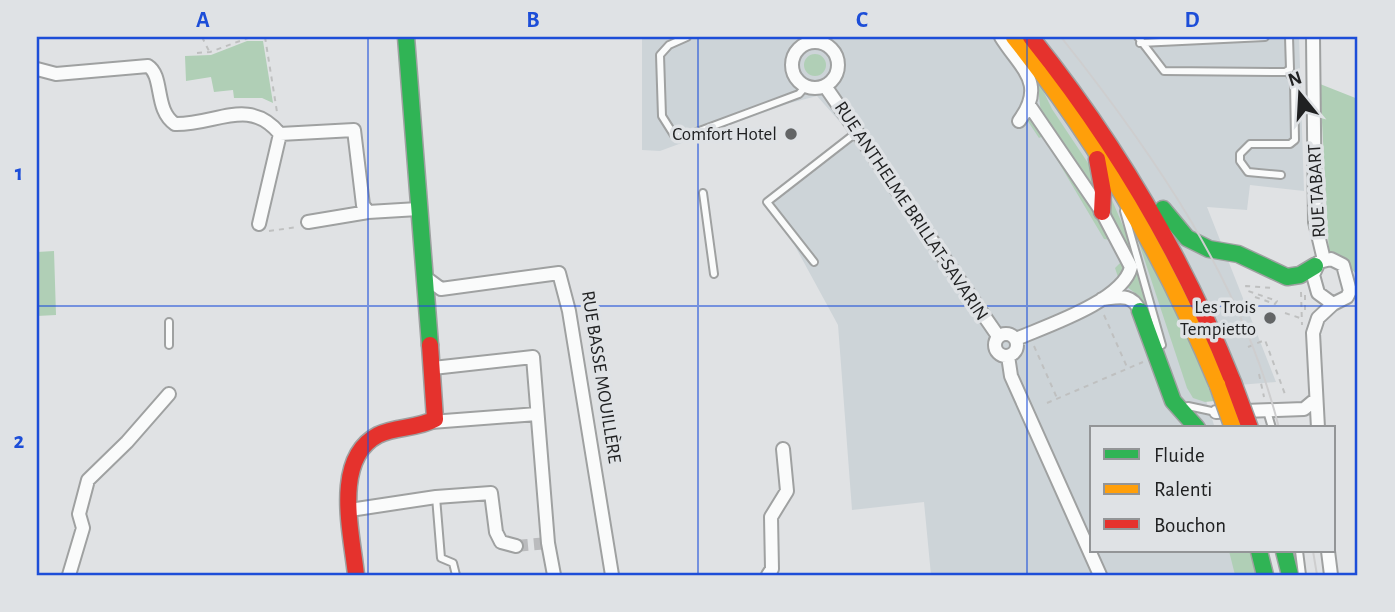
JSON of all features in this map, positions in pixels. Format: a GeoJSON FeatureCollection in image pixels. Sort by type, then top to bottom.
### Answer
{"type":"FeatureCollection","features":[{"type":"Feature","properties":{"kind":"main road"},"geometry":{"type":"LineString","coordinates":[[356,575],[350,510],[352,466],[356,453],[364,444],[387,432],[426,426],[435,419],[406,37]]}},
{"type":"Feature","properties":{"kind":"main road"},"geometry":{"type":"LineString","coordinates":[[1014,37],[1049,82],[1100,161],[1114,177],[1151,239],[1249,426]]}},
{"type":"Feature","properties":{"kind":"main road"},"geometry":{"type":"LineString","coordinates":[[1031,37],[1098,114],[1175,226],[1187,238],[1209,249],[1251,259],[1287,277],[1300,275],[1320,263]]}},
{"type":"Feature","properties":{"kind":"main road"},"geometry":{"type":"LineString","coordinates":[[1052,62],[1105,137],[1167,239],[1226,384],[1233,426]]}},
{"type":"Feature","properties":{"kind":"main road"},"geometry":{"type":"LineString","coordinates":[[1100,161],[1102,212]]}},
{"type":"Feature","properties":{"kind":"main road"},"geometry":{"type":"LineString","coordinates":[[1147,313],[1173,401],[1196,426]]}},
{"type":"Feature","properties":{"kind":"main road"},"geometry":{"type":"LineString","coordinates":[[1259,552],[1265,575]]}},
{"type":"Feature","properties":{"kind":"main road"},"geometry":{"type":"LineString","coordinates":[[1269,552],[1275,575]]}},
{"type":"Feature","properties":{"kind":"main road"},"geometry":{"type":"LineString","coordinates":[[1284,552],[1290,575]]}},
{"type":"Feature","properties":{"kind":"street"},"geometry":{"type":"LineString","coordinates":[[1001,37],[1029,76],[1032,94],[1019,121]]}},
{"type":"Feature","properties":{"kind":"street","name":"RUE TABART"},"geometry":{"type":"LineString","coordinates":[[1313,37],[1315,222],[1320,263]]}},
{"type":"Feature","properties":{"kind":"street"},"geometry":{"type":"LineString","coordinates":[[821,40],[836,55],[838,69],[825,86],[806,86],[800,82],[793,68],[796,42],[821,40]]}},
{"type":"Feature","properties":{"kind":"street"},"geometry":{"type":"LineString","coordinates":[[37,69],[56,74],[148,66],[154,73],[162,109],[175,124],[256,114],[280,134],[354,130],[363,205],[368,212]]}},
{"type":"Feature","properties":{"kind":"street","name":"RUE ANTHELME BRILLAT-SAVARIN"},"geometry":{"type":"LineString","coordinates":[[825,86],[998,336]]}},
{"type":"Feature","properties":{"kind":"street"},"geometry":{"type":"LineString","coordinates":[[1029,104],[1102,212],[1131,267],[1125,282],[1102,305]]}},
{"type":"Feature","properties":{"kind":"street"},"geometry":{"type":"LineString","coordinates":[[259,224],[280,134]]}},
{"type":"Feature","properties":{"kind":"street"},"geometry":{"type":"LineString","coordinates":[[308,222],[368,212],[418,209]]}},
{"type":"Feature","properties":{"kind":"street"},"geometry":{"type":"LineString","coordinates":[[1318,426],[1313,333],[1318,318],[1333,304],[1348,297],[1353,283],[1338,261],[1320,263],[1313,275],[1318,293],[1333,304]]}},
{"type":"Feature","properties":{"kind":"street","name":"RUE BASSE MOUILLÈRE"},"geometry":{"type":"LineString","coordinates":[[425,277],[441,289],[559,273],[569,311],[612,575]]}},
{"type":"Feature","properties":{"kind":"street"},"geometry":{"type":"LineString","coordinates":[[1016,339],[1125,296],[1147,313]]}},
{"type":"Feature","properties":{"kind":"street"},"geometry":{"type":"LineString","coordinates":[[1008,356],[996,351],[995,341],[998,336],[1008,333],[1016,339]]}},
{"type":"Feature","properties":{"kind":"street"},"geometry":{"type":"LineString","coordinates":[[1008,356],[1016,349],[1016,339]]}},
{"type":"Feature","properties":{"kind":"street"},"geometry":{"type":"LineString","coordinates":[[1008,356],[1011,376],[1100,575]]}},
{"type":"Feature","properties":{"kind":"street"},"geometry":{"type":"LineString","coordinates":[[433,368],[533,357],[548,543],[554,575]]}},
{"type":"Feature","properties":{"kind":"street"},"geometry":{"type":"LineString","coordinates":[[69,575],[83,528],[79,514],[88,480],[127,442],[169,394]]}},
{"type":"Feature","properties":{"kind":"street"},"geometry":{"type":"LineString","coordinates":[[1216,412],[1304,409],[1316,399]]}},
{"type":"Feature","properties":{"kind":"street"},"geometry":{"type":"LineString","coordinates":[[431,422],[537,414]]}},
{"type":"Feature","properties":{"kind":"street"},"geometry":{"type":"LineString","coordinates":[[768,575],[772,569],[771,517],[787,491],[783,449]]}},
{"type":"Feature","properties":{"kind":"street"},"geometry":{"type":"LineString","coordinates":[[350,510],[436,497],[491,493],[496,532],[501,542],[516,546]]}},
{"type":"Feature","properties":{"kind":"street"},"geometry":{"type":"LineString","coordinates":[[1328,552],[1331,575]]}},
{"type":"Feature","properties":{"kind":"lane"},"geometry":{"type":"LineString","coordinates":[[687,37],[669,45],[660,55],[662,116],[674,135],[686,136],[799,94],[806,86]]}},
{"type":"Feature","properties":{"kind":"lane"},"geometry":{"type":"LineString","coordinates":[[1139,40],[1265,37]]}},
{"type":"Feature","properties":{"kind":"lane"},"geometry":{"type":"LineString","coordinates":[[1281,175],[1248,172],[1240,154],[1250,144],[1290,144],[1295,140],[1294,80],[1287,71],[1289,37]]}},
{"type":"Feature","properties":{"kind":"lane"},"geometry":{"type":"LineString","coordinates":[[1139,40],[1153,53],[1164,71],[1287,71]]}},
{"type":"Feature","properties":{"kind":"lane"},"geometry":{"type":"LineString","coordinates":[[814,262],[767,202],[857,132]]}},
{"type":"Feature","properties":{"kind":"lane"},"geometry":{"type":"LineString","coordinates":[[1100,161],[1127,218],[1147,313],[1184,403],[1197,411],[1216,412]]}},
{"type":"Feature","properties":{"kind":"lane"},"geometry":{"type":"LineString","coordinates":[[703,193],[714,274]]}},
{"type":"Feature","properties":{"kind":"lane"},"geometry":{"type":"LineString","coordinates":[[169,322],[169,345]]}},
{"type":"Feature","properties":{"kind":"lane"},"geometry":{"type":"LineString","coordinates":[[1268,411],[1272,426]]}},
{"type":"Feature","properties":{"kind":"lane"},"geometry":{"type":"LineString","coordinates":[[436,497],[441,558],[453,563],[456,575]]}},
{"type":"Feature","properties":{"kind":"lane"},"geometry":{"type":"LineString","coordinates":[[1299,552],[1302,575]]}},
{"type":"Feature","properties":{"kind":"path"},"geometry":{"type":"LineString","coordinates":[[202,37],[210,52]]}},
{"type":"Feature","properties":{"kind":"path"},"geometry":{"type":"LineString","coordinates":[[265,37],[280,134]]}},
{"type":"Feature","properties":{"kind":"path"},"geometry":{"type":"LineString","coordinates":[[197,53],[210,52],[248,38],[272,37]]}},
{"type":"Feature","properties":{"kind":"path"},"geometry":{"type":"LineString","coordinates":[[259,224],[263,232],[301,227],[308,222]]}},
{"type":"Feature","properties":{"kind":"path"},"geometry":{"type":"LineString","coordinates":[[1255,298],[1275,304],[1277,300],[1248,290],[1246,286],[1274,288]]}},
{"type":"Feature","properties":{"kind":"path"},"geometry":{"type":"LineString","coordinates":[[1302,330],[1301,289],[1305,290]]}},
{"type":"Feature","properties":{"kind":"path"},"geometry":{"type":"LineString","coordinates":[[1102,305],[1127,368]]}},
{"type":"Feature","properties":{"kind":"path"},"geometry":{"type":"LineString","coordinates":[[1285,313],[1301,319]]}},
{"type":"Feature","properties":{"kind":"path"},"geometry":{"type":"LineString","coordinates":[[1031,338],[1057,398]]}},
{"type":"Feature","properties":{"kind":"path"},"geometry":{"type":"LineString","coordinates":[[1248,347],[1265,340],[1288,404]]}},
{"type":"Feature","properties":{"kind":"path"},"geometry":{"type":"LineString","coordinates":[[1047,403],[1144,361]]}},
{"type":"Feature","properties":{"kind":"path"},"geometry":{"type":"LineString","coordinates":[[1259,374],[1268,411]]}},
{"type":"Feature","properties":{"kind":"shaded area"},"geometry":{"type":"Polygon","coordinates":[[[642,37],[1299,37],[1304,191],[1250,185],[1247,210],[1207,207],[1276,382],[1202,388],[1214,426],[1090,426],[1090,552],[1249,552],[1255,575],[931,575],[924,502],[852,510],[838,325],[771,202],[855,139],[817,96],[790,103],[660,151],[642,150],[642,37]]]}},
{"type":"Feature","properties":{"kind":"green space"},"geometry":{"type":"Polygon","coordinates":[[[247,41],[263,41],[273,103],[262,98],[234,98],[233,90],[214,92],[211,77],[186,81],[185,56],[211,55],[247,41]]]}},
{"type":"Feature","properties":{"kind":"green space"},"geometry":{"type":"Polygon","coordinates":[[[815,54],[823,57],[826,65],[823,73],[815,76],[807,73],[804,65],[807,57],[815,54]]]}},
{"type":"Feature","properties":{"kind":"green space"},"geometry":{"type":"Polygon","coordinates":[[[1037,78],[1052,109],[1092,169],[1098,195],[1041,114],[1037,78]]]}},
{"type":"Feature","properties":{"kind":"green space"},"geometry":{"type":"Polygon","coordinates":[[[1320,84],[1358,99],[1358,276],[1341,258],[1329,255],[1320,84]]]}},
{"type":"Feature","properties":{"kind":"green space"},"geometry":{"type":"Polygon","coordinates":[[[1030,114],[1111,236],[1125,267],[1119,280],[1115,268],[1122,261],[1111,240],[1104,239],[1043,136],[1039,138],[1027,120],[1030,114]]]}},
{"type":"Feature","properties":{"kind":"green space"},"geometry":{"type":"Polygon","coordinates":[[[1109,193],[1129,240],[1148,310],[1146,311],[1139,296],[1127,287],[1135,278],[1131,254],[1109,215],[1109,193]]]}},
{"type":"Feature","properties":{"kind":"green space"},"geometry":{"type":"Polygon","coordinates":[[[1132,222],[1160,270],[1214,401],[1205,402],[1193,398],[1187,388],[1132,222]]]}},
{"type":"Feature","properties":{"kind":"green space"},"geometry":{"type":"Polygon","coordinates":[[[54,251],[56,315],[37,316],[37,252],[54,251]]]}},
{"type":"Feature","properties":{"kind":"green space"},"geometry":{"type":"Polygon","coordinates":[[[1229,552],[1257,552],[1262,575],[1235,575],[1229,552]]]}},
{"type":"Feature","properties":{"kind":"tunnel"},"geometry":{"type":"LineString","coordinates":[[516,546],[548,543]]}},
{"type":"Feature","properties":{"kind":"tram line"},"geometry":{"type":"LineString","coordinates":[[1061,37],[1129,127],[1191,221],[1242,321],[1263,374],[1278,426]]}},
{"type":"Feature","properties":{"kind":"tram line"},"geometry":{"type":"LineString","coordinates":[[1313,552],[1317,575]]}},
{"type":"Feature","properties":{"kind":"traffic: fast"},"geometry":{"type":"LineString","coordinates":[[406,37],[430,345]]}},
{"type":"Feature","properties":{"kind":"traffic: fast"},"geometry":{"type":"LineString","coordinates":[[1163,209],[1187,238],[1209,249],[1238,254],[1287,277],[1300,275],[1315,266]]}},
{"type":"Feature","properties":{"kind":"traffic: fast"},"geometry":{"type":"LineString","coordinates":[[1140,311],[1173,401],[1195,426]]}},
{"type":"Feature","properties":{"kind":"traffic: fast"},"geometry":{"type":"LineString","coordinates":[[1259,552],[1265,575]]}},
{"type":"Feature","properties":{"kind":"traffic: fast"},"geometry":{"type":"LineString","coordinates":[[1284,552],[1290,575]]}},
{"type":"Feature","properties":{"kind":"traffic: slow"},"geometry":{"type":"LineString","coordinates":[[1014,37],[1074,119],[1128,204],[1176,293],[1218,386]]}},
{"type":"Feature","properties":{"kind":"traffic: slow"},"geometry":{"type":"LineString","coordinates":[[1218,386],[1232,426]]}},
{"type":"Feature","properties":{"kind":"traffic: jam"},"geometry":{"type":"LineString","coordinates":[[1031,37],[1091,118],[1145,202],[1170,245],[1233,382]]}},
{"type":"Feature","properties":{"kind":"traffic: jam"},"geometry":{"type":"LineString","coordinates":[[1097,159],[1103,192],[1102,212]]}},
{"type":"Feature","properties":{"kind":"traffic: jam"},"geometry":{"type":"LineString","coordinates":[[356,575],[348,499],[355,461],[364,446],[378,435],[435,419],[430,345]]}},
{"type":"Feature","properties":{"kind":"traffic: jam"},"geometry":{"type":"LineString","coordinates":[[1233,382],[1249,426]]}},
{"type":"Feature","properties":{"kind":"place","name":"Comfort Hotel"},"geometry":{"type":"Point","coordinates":[791,134]}},
{"type":"Feature","properties":{"kind":"place","name":"Les Trois Tempietto"},"geometry":{"type":"Point","coordinates":[1270,318]}}]}
